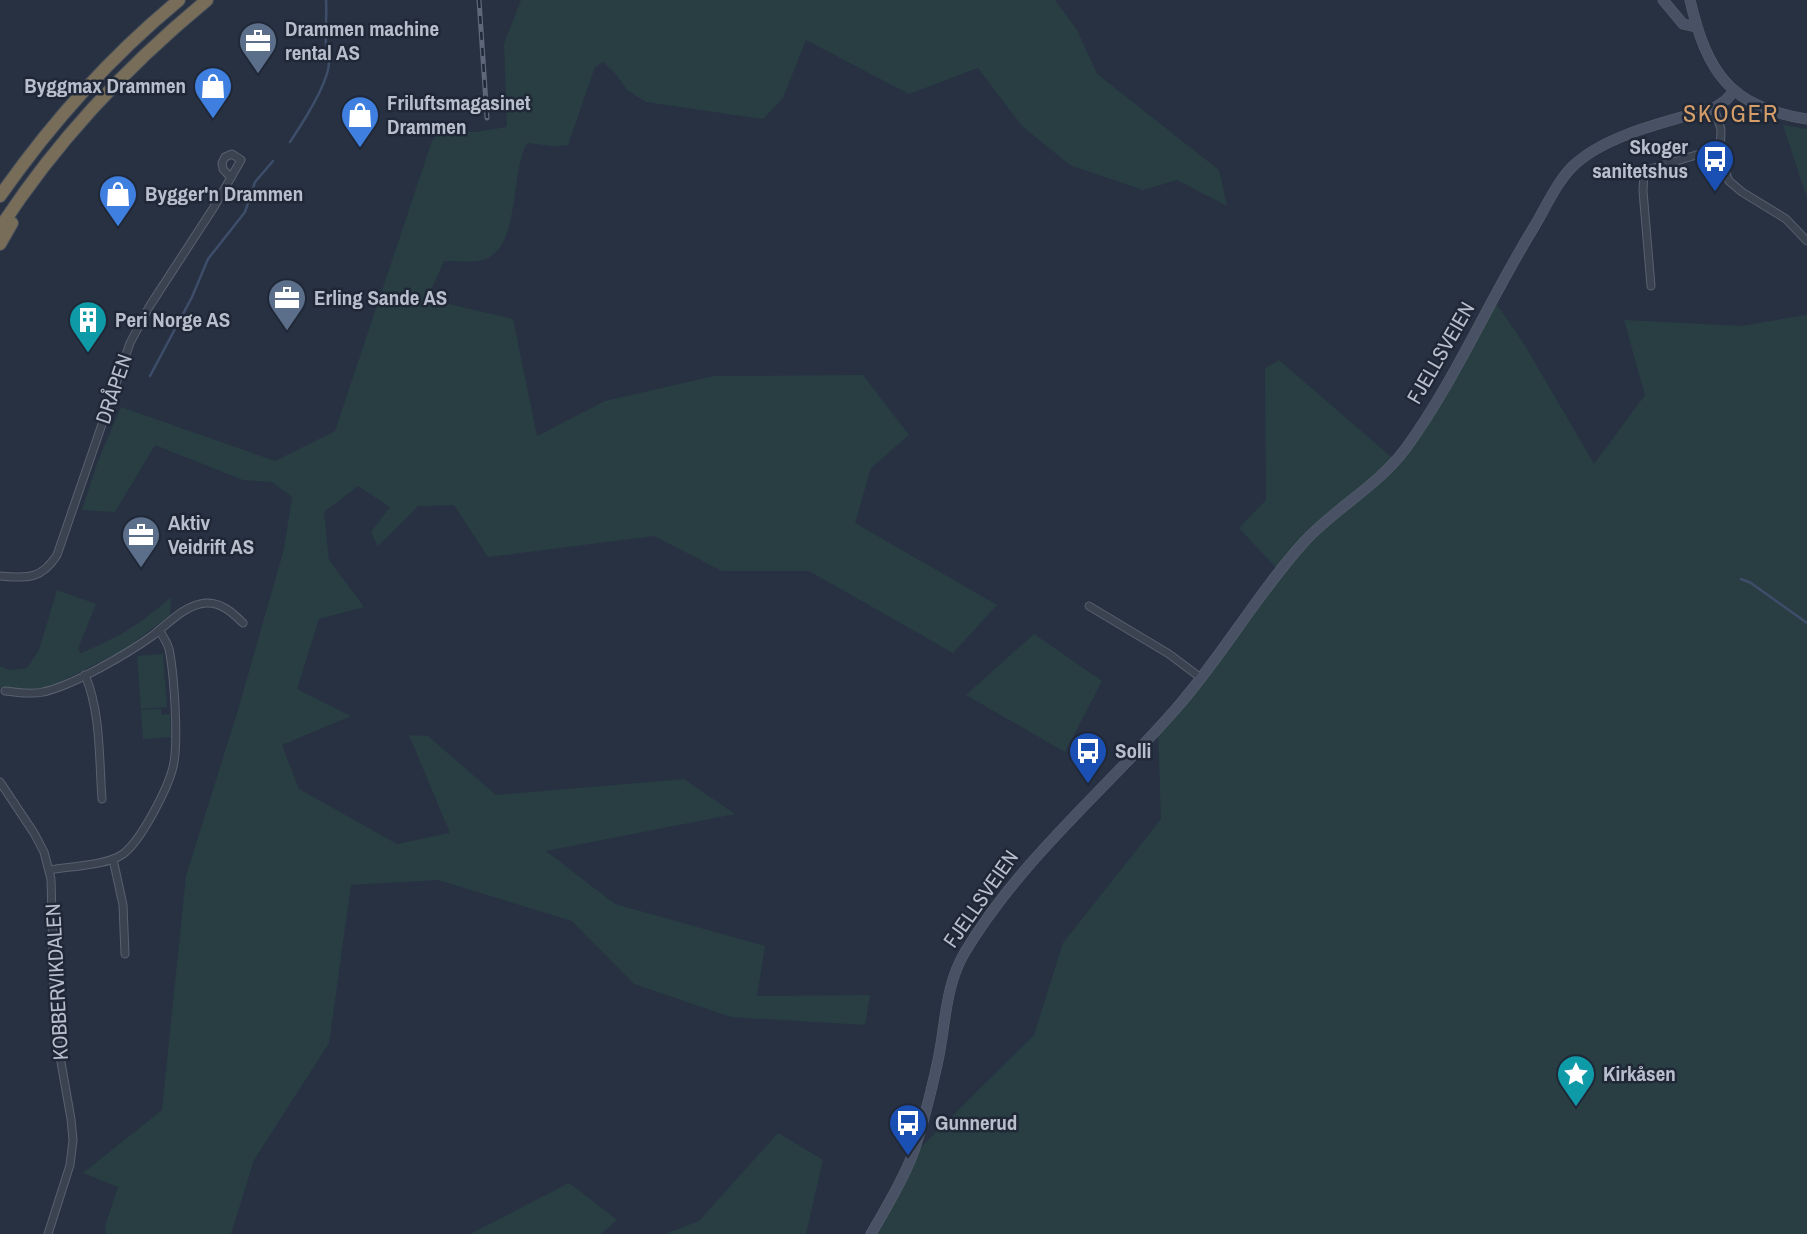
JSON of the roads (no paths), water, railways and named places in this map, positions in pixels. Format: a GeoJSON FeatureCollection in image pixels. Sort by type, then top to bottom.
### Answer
{"type":"FeatureCollection","features":[{"type":"Feature","properties":{"kind":"highway"},"geometry":{"type":"LineString","coordinates":[[0,196],[43,137],[88,86],[125,48],[179,0]]}},
{"type":"Feature","properties":{"kind":"highway"},"geometry":{"type":"LineString","coordinates":[[0,228],[58,147],[121,77],[207,0]]}},
{"type":"Feature","properties":{"kind":"highway"},"geometry":{"type":"LineString","coordinates":[[0,244],[18,211],[48,171],[58,147]]}},
{"type":"Feature","properties":{"kind":"main road"},"geometry":{"type":"LineString","coordinates":[[1663,0],[1683,24],[1696,27]]}},
{"type":"Feature","properties":{"kind":"main road"},"geometry":{"type":"LineString","coordinates":[[1690,0],[1696,27],[1707,56],[1734,91],[1756,107],[1807,119]]}},
{"type":"Feature","properties":{"kind":"main road","name":"FJELLSVEIEN"},"geometry":{"type":"LineString","coordinates":[[872,1234],[899,1186],[917,1141],[939,1059],[951,985],[963,956],[1040,850],[1179,705],[1303,544],[1328,519],[1375,482],[1404,451],[1482,323],[1509,266],[1569,170],[1585,156],[1605,145],[1714,108],[1734,91]]}},
{"type":"Feature","properties":{"kind":"street"},"geometry":{"type":"LineString","coordinates":[[1714,108],[1721,129],[1719,148],[1725,174],[1736,188],[1786,219],[1807,241]]}},
{"type":"Feature","properties":{"kind":"street"},"geometry":{"type":"LineString","coordinates":[[1651,286],[1643,191],[1644,171],[1719,148]]}},
{"type":"Feature","properties":{"kind":"street","name":"DRÅPEN"},"geometry":{"type":"LineString","coordinates":[[0,576],[36,575],[51,565],[57,555],[130,343],[149,307],[231,178]]}},
{"type":"Feature","properties":{"kind":"street"},"geometry":{"type":"LineString","coordinates":[[5,691],[44,692],[85,675],[141,644],[187,609],[206,603],[222,606],[243,623]]}},
{"type":"Feature","properties":{"kind":"street"},"geometry":{"type":"LineString","coordinates":[[1089,606],[1158,646],[1200,678]]}},
{"type":"Feature","properties":{"kind":"street"},"geometry":{"type":"LineString","coordinates":[[50,870],[113,859],[127,850],[161,797],[174,764],[176,739],[170,658],[166,641],[159,630]]}},
{"type":"Feature","properties":{"kind":"street"},"geometry":{"type":"LineString","coordinates":[[85,675],[95,715],[102,799]]}},
{"type":"Feature","properties":{"kind":"street","name":"KOBBERVIKDALEN"},"geometry":{"type":"LineString","coordinates":[[0,782],[34,832],[50,870],[55,1028],[73,1140],[70,1165],[48,1234]]}},
{"type":"Feature","properties":{"kind":"street"},"geometry":{"type":"LineString","coordinates":[[113,859],[123,905],[125,954]]}},
{"type":"Feature","properties":{"kind":"waterway"},"geometry":{"type":"LineString","coordinates":[[290,142],[314,103],[328,71],[326,0]]}},
{"type":"Feature","properties":{"kind":"waterway"},"geometry":{"type":"LineString","coordinates":[[150,376],[192,297],[208,259],[245,212],[255,182],[273,161]]}},
{"type":"Feature","properties":{"kind":"waterway"},"geometry":{"type":"LineString","coordinates":[[1741,579],[1751,583],[1807,623]]}},
{"type":"Feature","properties":{"kind":"railway"},"geometry":{"type":"LineString","coordinates":[[479,0],[487,118]]}},
{"type":"Feature","properties":{"kind":"place","name":"Drammen machine rental AS"},"geometry":{"type":"Point","coordinates":[258,75]}},
{"type":"Feature","properties":{"kind":"place","name":"Byggmax Drammen"},"geometry":{"type":"Point","coordinates":[213,120]}},
{"type":"Feature","properties":{"kind":"place","name":"Friluftsmagasinet Drammen"},"geometry":{"type":"Point","coordinates":[360,149]}},
{"type":"Feature","properties":{"kind":"place","name":"Skoger sanitetshus"},"geometry":{"type":"Point","coordinates":[1715,193]}},
{"type":"Feature","properties":{"kind":"place","name":"Bygger'n Drammen"},"geometry":{"type":"Point","coordinates":[118,228]}},
{"type":"Feature","properties":{"kind":"place","name":"Erling Sande AS"},"geometry":{"type":"Point","coordinates":[287,332]}},
{"type":"Feature","properties":{"kind":"place","name":"Peri Norge AS"},"geometry":{"type":"Point","coordinates":[88,354]}},
{"type":"Feature","properties":{"kind":"place","name":"Aktiv Veidrift AS"},"geometry":{"type":"Point","coordinates":[141,569]}},
{"type":"Feature","properties":{"kind":"place","name":"Solli"},"geometry":{"type":"Point","coordinates":[1088,785]}},
{"type":"Feature","properties":{"kind":"place","name":"Kirkåsen"},"geometry":{"type":"Point","coordinates":[1576,1108]}},
{"type":"Feature","properties":{"kind":"place","name":"Gunnerud"},"geometry":{"type":"Point","coordinates":[908,1157]}},
{"type":"Feature","properties":{"kind":"district","name":"SKOGER"},"geometry":{"type":"Point","coordinates":[1731,114]}}]}
